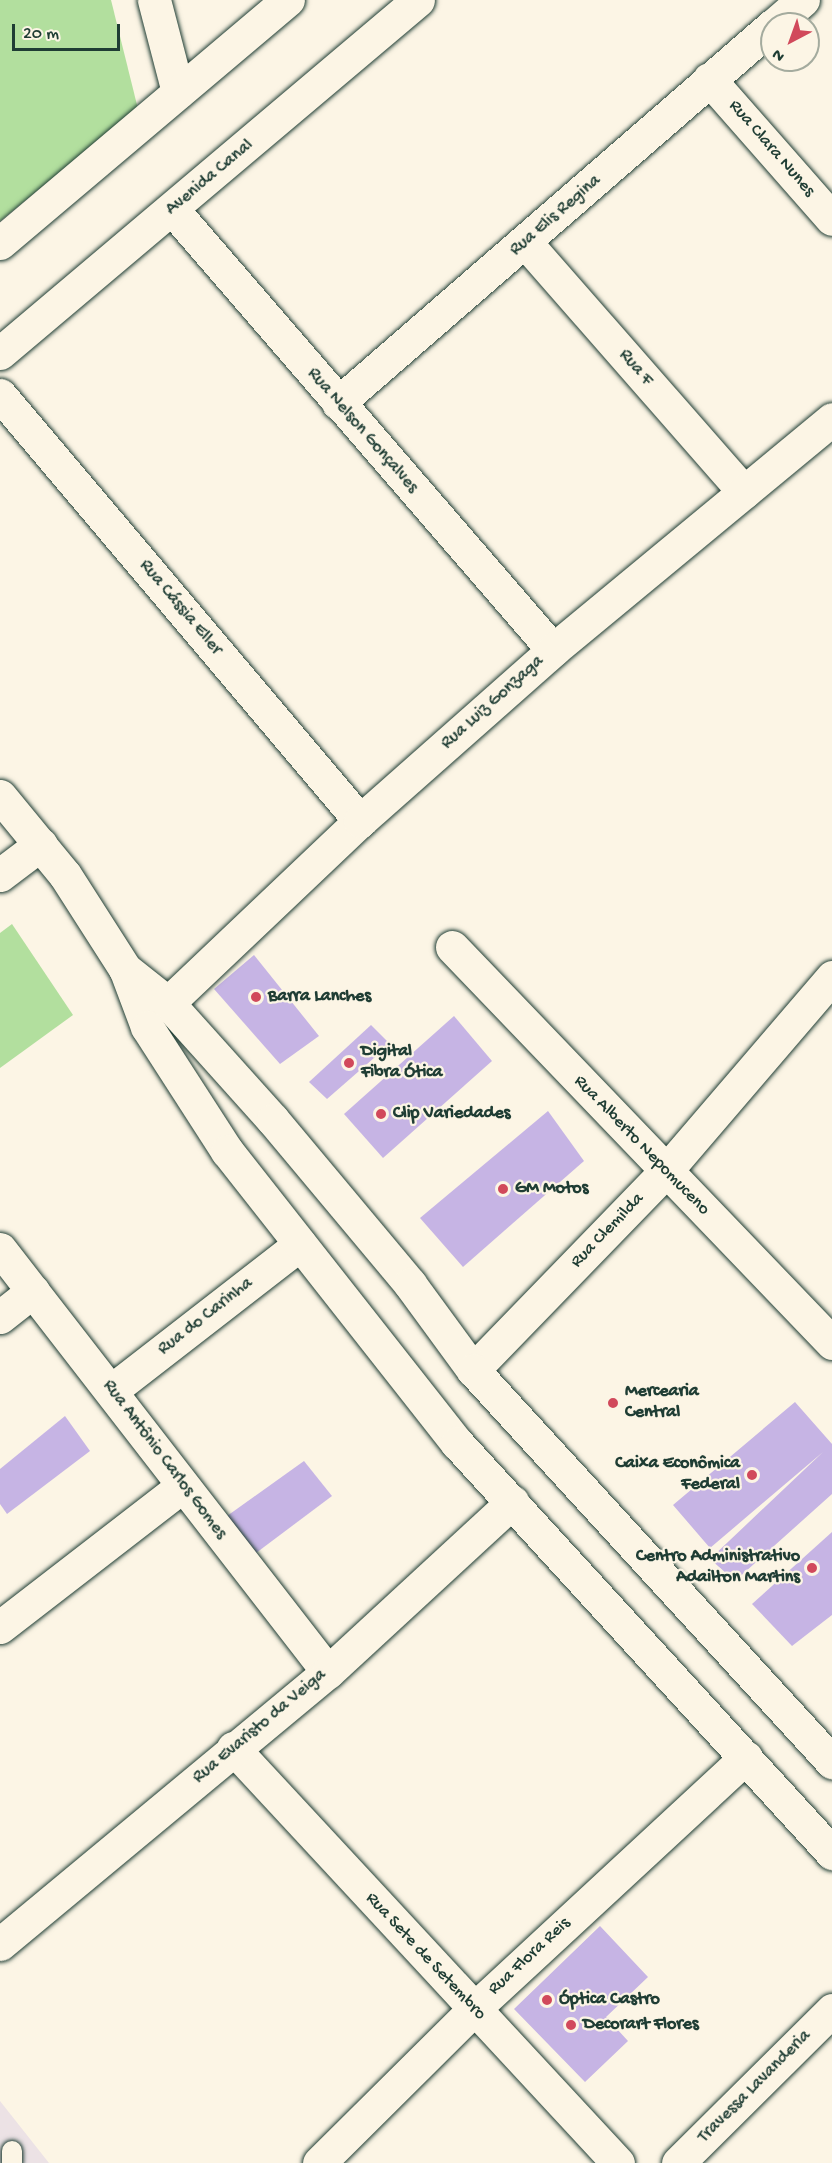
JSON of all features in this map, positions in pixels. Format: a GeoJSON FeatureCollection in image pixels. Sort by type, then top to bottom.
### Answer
{"type":"FeatureCollection","features":[{"type":"Feature","properties":{"kind":"street"},"geometry":{"type":"LineString","coordinates":[[154,0],[178,92]]}},
{"type":"Feature","properties":{"kind":"street"},"geometry":{"type":"LineString","coordinates":[[0,243],[288,0]]}},
{"type":"Feature","properties":{"kind":"street","name":"Avenida Canal"},"geometry":{"type":"LineString","coordinates":[[0,353],[173,210],[418,0]]}},
{"type":"Feature","properties":{"kind":"street","name":"Rua Elis Regina"},"geometry":{"type":"LineString","coordinates":[[789,12],[803,0]]}},
{"type":"Feature","properties":{"kind":"street","name":"Rua Elis Regina"},"geometry":{"type":"LineString","coordinates":[[338,403],[526,243],[760,36]]}},
{"type":"Feature","properties":{"kind":"street","name":"Rua Clara Nunes"},"geometry":{"type":"LineString","coordinates":[[709,79],[832,219]]}},
{"type":"Feature","properties":{"kind":"street","name":"Rua Nelson Gonçalves"},"geometry":{"type":"LineString","coordinates":[[173,210],[553,650]]}},
{"type":"Feature","properties":{"kind":"street","name":"Rua F"},"geometry":{"type":"LineString","coordinates":[[526,243],[744,492]]}},
{"type":"Feature","properties":{"kind":"street","name":"Rua Cássia Eller"},"geometry":{"type":"LineString","coordinates":[[0,395],[360,821]]}},
{"type":"Feature","properties":{"kind":"street","name":"Rua Luiz Gonzaga"},"geometry":{"type":"LineString","coordinates":[[168,1003],[360,821],[553,650],[832,419]]}},
{"type":"Feature","properties":{"kind":"street"},"geometry":{"type":"LineString","coordinates":[[0,796],[40,844],[125,969],[147,1027],[227,1151],[300,1244],[457,1443],[832,1853]]}},
{"type":"Feature","properties":{"kind":"street"},"geometry":{"type":"LineString","coordinates":[[0,875],[40,844]]}},
{"type":"Feature","properties":{"kind":"street","name":"Rua Alberto Nepomuceno"},"geometry":{"type":"LineString","coordinates":[[452,947],[665,1172],[832,1343]]}},
{"type":"Feature","properties":{"kind":"street"},"geometry":{"type":"LineString","coordinates":[[125,969],[168,1003],[394,1265],[473,1370],[832,1762]]}},
{"type":"Feature","properties":{"kind":"street","name":"Rua Clemilda"},"geometry":{"type":"LineString","coordinates":[[473,1370],[665,1172],[832,977]]}},
{"type":"Feature","properties":{"kind":"street","name":"Rua do Carinha"},"geometry":{"type":"LineString","coordinates":[[112,1390],[300,1244]]}},
{"type":"Feature","properties":{"kind":"street","name":"Rua Antônio Carlos Gomes"},"geometry":{"type":"LineString","coordinates":[[0,1249],[112,1390],[181,1487],[327,1672]]}},
{"type":"Feature","properties":{"kind":"street"},"geometry":{"type":"LineString","coordinates":[[0,1317],[33,1291]]}},
{"type":"Feature","properties":{"kind":"street"},"geometry":{"type":"LineString","coordinates":[[0,1627],[181,1487]]}},
{"type":"Feature","properties":{"kind":"street","name":"Rua Evaristo da Veiga"},"geometry":{"type":"LineString","coordinates":[[0,1944],[327,1672],[512,1502]]}},
{"type":"Feature","properties":{"kind":"street","name":"Rua Sete de Setembro"},"geometry":{"type":"LineString","coordinates":[[233,1748],[473,2010],[618,2163]]}},
{"type":"Feature","properties":{"kind":"street","name":"Rua Flora Reis"},"geometry":{"type":"LineString","coordinates":[[319,2163],[473,2010],[746,1757]]}},
{"type":"Feature","properties":{"kind":"street","name":"Travessa Lavanderia"},"geometry":{"type":"LineString","coordinates":[[678,2163],[832,2010]]}},
{"type":"Feature","properties":{"kind":"shaded area"},"geometry":{"type":"Polygon","coordinates":[[[0,2101],[49,2163],[0,2163],[0,2101]]]}},
{"type":"Feature","properties":{"kind":"green space"},"geometry":{"type":"Polygon","coordinates":[[[0,0],[111,0],[138,109],[0,221],[0,0]]]}},
{"type":"Feature","properties":{"kind":"green space"},"geometry":{"type":"Polygon","coordinates":[[[12,924],[73,1015],[0,1068],[0,933],[12,924]]]}},
{"type":"Feature","properties":{"kind":"building"},"geometry":{"type":"Polygon","coordinates":[[[254,955],[319,1036],[280,1064],[214,989],[254,955]]]}},
{"type":"Feature","properties":{"kind":"building"},"geometry":{"type":"Polygon","coordinates":[[[454,1016],[492,1061],[383,1158],[344,1114],[454,1016]]]}},
{"type":"Feature","properties":{"kind":"building","name":"Digital Fibra Ótica"},"geometry":{"type":"Polygon","coordinates":[[[371,1025],[390,1044],[327,1099],[309,1082],[371,1025]]]}},
{"type":"Feature","properties":{"kind":"building","name":"GM Motos"},"geometry":{"type":"Polygon","coordinates":[[[548,1111],[584,1161],[463,1267],[420,1218],[548,1111]]]}},
{"type":"Feature","properties":{"kind":"building","name":"Caixa Econômica Federal"},"geometry":{"type":"Polygon","coordinates":[[[795,1402],[832,1444],[832,1494],[735,1581],[710,1559],[823,1452],[710,1548],[673,1505],[795,1402]]]}},
{"type":"Feature","properties":{"kind":"building"},"geometry":{"type":"Polygon","coordinates":[[[65,1416],[90,1451],[7,1514],[0,1504],[0,1469],[65,1416]]]}},
{"type":"Feature","properties":{"kind":"building"},"geometry":{"type":"Polygon","coordinates":[[[304,1461],[332,1496],[256,1553],[227,1516],[304,1461]]]}},
{"type":"Feature","properties":{"kind":"building","name":"Centro Administrativo Adailton Martins"},"geometry":{"type":"Polygon","coordinates":[[[832,1532],[832,1615],[792,1646],[752,1604],[832,1532]]]}},
{"type":"Feature","properties":{"kind":"building"},"geometry":{"type":"Polygon","coordinates":[[[600,1926],[648,1977],[606,2017],[628,2041],[585,2082],[514,2009],[600,1926]]]}},
{"type":"Feature","properties":{"kind":"place","name":"Barra Lanches"},"geometry":{"type":"Point","coordinates":[256,997]}},
{"type":"Feature","properties":{"kind":"place","name":"Digital Fibra Ótica"},"geometry":{"type":"Point","coordinates":[349,1063]}},
{"type":"Feature","properties":{"kind":"place","name":"Clip Variedades"},"geometry":{"type":"Point","coordinates":[381,1114]}},
{"type":"Feature","properties":{"kind":"place","name":"GM Motos"},"geometry":{"type":"Point","coordinates":[503,1189]}},
{"type":"Feature","properties":{"kind":"place","name":"Mercearia Central"},"geometry":{"type":"Point","coordinates":[613,1403]}},
{"type":"Feature","properties":{"kind":"place","name":"Caixa Econômica Federal"},"geometry":{"type":"Point","coordinates":[752,1475]}},
{"type":"Feature","properties":{"kind":"place","name":"Centro Administrativo Adailton Martins"},"geometry":{"type":"Point","coordinates":[812,1568]}},
{"type":"Feature","properties":{"kind":"place","name":"Óptica Castro"},"geometry":{"type":"Point","coordinates":[547,2000]}},
{"type":"Feature","properties":{"kind":"place","name":"Decorart Flores"},"geometry":{"type":"Point","coordinates":[571,2025]}}]}
